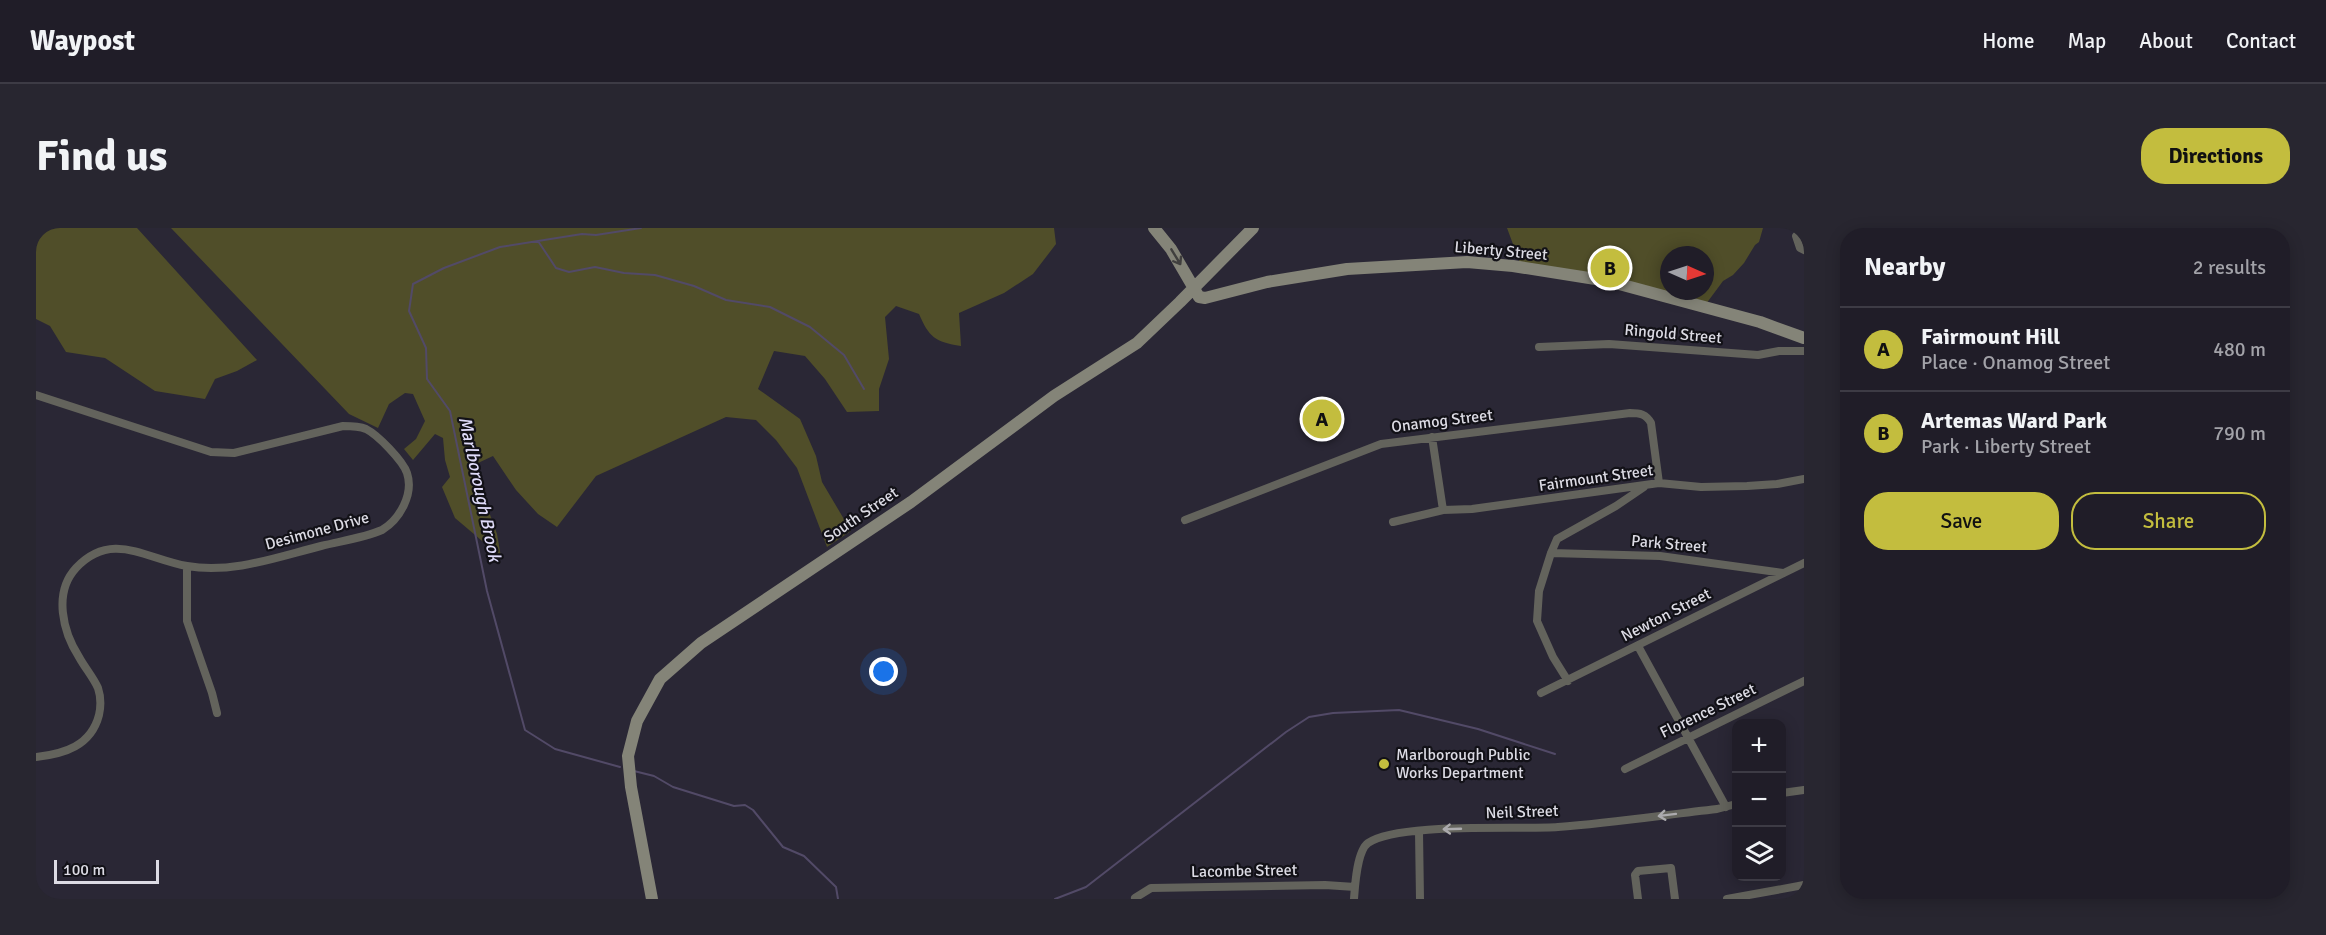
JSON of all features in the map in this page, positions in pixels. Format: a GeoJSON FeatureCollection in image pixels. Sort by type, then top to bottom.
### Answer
{"type":"FeatureCollection","features":[{"type":"Feature","properties":{"kind":"main road"},"geometry":{"type":"LineString","coordinates":[[1154,228],[1171,249],[1194,288]]}},
{"type":"Feature","properties":{"kind":"main road","name":"South Street"},"geometry":{"type":"LineString","coordinates":[[652,899],[631,787],[628,756],[637,721],[660,679],[672,666],[701,643],[911,502],[1058,394],[1120,355],[1144,336],[1253,228]]}},
{"type":"Feature","properties":{"kind":"main road","name":"Liberty Street"},"geometry":{"type":"LineString","coordinates":[[1194,288],[1199,297],[1205,298],[1267,282],[1347,269],[1467,262],[1513,266],[1608,281],[1760,322],[1804,338]]}},
{"type":"Feature","properties":{"kind":"street"},"geometry":{"type":"LineString","coordinates":[[1804,228],[1796,237],[1800,248],[1804,250]]}},
{"type":"Feature","properties":{"kind":"street","name":"Ringold Street"},"geometry":{"type":"LineString","coordinates":[[1539,347],[1609,344],[1758,355],[1779,351],[1804,351]]}},
{"type":"Feature","properties":{"kind":"street","name":"Desimone Drive"},"geometry":{"type":"LineString","coordinates":[[36,395],[211,452],[234,453],[343,426],[362,428],[378,438],[406,470],[409,482],[405,501],[391,524],[376,532],[231,568],[187,566],[119,548],[91,556],[73,572],[63,594],[64,621],[77,654],[97,687],[100,712],[92,732],[82,744],[58,754],[36,757]]}},
{"type":"Feature","properties":{"kind":"street","name":"Onamog Street"},"geometry":{"type":"LineString","coordinates":[[1185,520],[1381,444],[1606,415],[1640,413],[1648,417],[1653,430],[1659,483]]}},
{"type":"Feature","properties":{"kind":"street"},"geometry":{"type":"LineString","coordinates":[[1432,437],[1443,510]]}},
{"type":"Feature","properties":{"kind":"street","name":"Fairmount Street"},"geometry":{"type":"LineString","coordinates":[[1393,522],[1443,510],[1472,509],[1659,483],[1701,487],[1747,486],[1804,479]]}},
{"type":"Feature","properties":{"kind":"street"},"geometry":{"type":"LineString","coordinates":[[1568,681],[1552,657],[1538,621],[1539,591],[1551,553],[1557,539],[1616,506],[1647,485]]}},
{"type":"Feature","properties":{"kind":"street","name":"Park Street"},"geometry":{"type":"LineString","coordinates":[[1551,553],[1660,556],[1783,573]]}},
{"type":"Feature","properties":{"kind":"street","name":"Newton Street"},"geometry":{"type":"LineString","coordinates":[[1541,693],[1804,563]]}},
{"type":"Feature","properties":{"kind":"street"},"geometry":{"type":"LineString","coordinates":[[187,566],[186,621],[217,713]]}},
{"type":"Feature","properties":{"kind":"street"},"geometry":{"type":"LineString","coordinates":[[1638,646],[1725,807]]}},
{"type":"Feature","properties":{"kind":"street","name":"Florence Street"},"geometry":{"type":"LineString","coordinates":[[1624,769],[1804,681]]}},
{"type":"Feature","properties":{"kind":"street"},"geometry":{"type":"LineString","coordinates":[[1786,792],[1804,790]]}},
{"type":"Feature","properties":{"kind":"street","name":"Neil Street"},"geometry":{"type":"LineString","coordinates":[[1354,899],[1361,852],[1368,843],[1396,834],[1557,827],[1732,805]]}},
{"type":"Feature","properties":{"kind":"street"},"geometry":{"type":"LineString","coordinates":[[1419,832],[1420,899]]}},
{"type":"Feature","properties":{"kind":"street"},"geometry":{"type":"LineString","coordinates":[[1638,899],[1635,875],[1638,870],[1671,868],[1676,899]]}},
{"type":"Feature","properties":{"kind":"street"},"geometry":{"type":"LineString","coordinates":[[1728,899],[1804,885]]}},
{"type":"Feature","properties":{"kind":"street","name":"Lacombe Street"},"geometry":{"type":"LineString","coordinates":[[1135,898],[1151,888],[1355,886]]}},
{"type":"Feature","properties":{"kind":"shaded area"},"geometry":{"type":"Polygon","coordinates":[[[36,228],[137,228],[257,360],[215,379],[205,399],[155,391],[105,358],[66,352],[50,326],[36,319],[36,228]]]}},
{"type":"Feature","properties":{"kind":"shaded area"},"geometry":{"type":"Polygon","coordinates":[[[171,228],[1054,228],[1056,244],[1033,274],[1004,293],[959,313],[961,346],[945,343],[934,337],[919,314],[896,306],[885,317],[889,359],[879,389],[879,411],[847,412],[825,379],[805,356],[774,351],[758,389],[800,419],[816,456],[822,482],[851,531],[827,547],[797,468],[776,440],[756,420],[726,417],[596,476],[557,527],[538,514],[516,490],[493,456],[478,463],[476,476],[497,534],[501,557],[455,518],[442,487],[450,477],[445,460],[443,438],[435,434],[413,460],[404,449],[416,439],[425,421],[413,394],[405,393],[389,404],[378,428],[349,414],[171,228]]]}},
{"type":"Feature","properties":{"kind":"shaded area"},"geometry":{"type":"Polygon","coordinates":[[[1507,228],[1763,228],[1759,242],[1744,263],[1733,275],[1723,281],[1714,293],[1714,246],[1660,246],[1660,294],[1520,263],[1507,228]]]}},
{"type":"Feature","properties":{"kind":"shaded area"},"geometry":{"type":"Polygon","coordinates":[[[1688,300],[1709,300],[1706,304],[1688,300]]]}},
{"type":"Feature","properties":{"kind":"waterway","name":"Marlborough Brook"},"geometry":{"type":"LineString","coordinates":[[620,767],[555,749],[525,730],[487,591],[450,411],[427,379],[426,348],[409,311],[413,284],[444,268],[500,247],[582,234],[596,235],[641,228]]}},
{"type":"Feature","properties":{"kind":"waterway"},"geometry":{"type":"LineString","coordinates":[[538,241],[556,268],[569,272],[595,267],[624,273],[655,275],[694,286],[726,300],[770,307],[810,327],[844,355],[864,389]]}},
{"type":"Feature","properties":{"kind":"waterway"},"geometry":{"type":"LineString","coordinates":[[1055,899],[1086,887],[1286,732],[1309,717],[1333,713],[1399,710],[1478,729],[1555,754]]}},
{"type":"Feature","properties":{"kind":"waterway","name":"Marlborough Brook"},"geometry":{"type":"LineString","coordinates":[[634,771],[654,776],[673,787],[734,806],[745,805],[753,810],[783,847],[804,856],[836,887],[838,899]]}},
{"type":"Feature","properties":{"kind":"place","name":"Artemas Ward Park"},"geometry":{"type":"Point","coordinates":[1610,268]}},
{"type":"Feature","properties":{"kind":"place","name":"Fairmount Hill"},"geometry":{"type":"Point","coordinates":[1322,419]}},
{"type":"Feature","properties":{"kind":"place","name":"Marlborough Public Works Department"},"geometry":{"type":"Point","coordinates":[1384,764]}}]}
